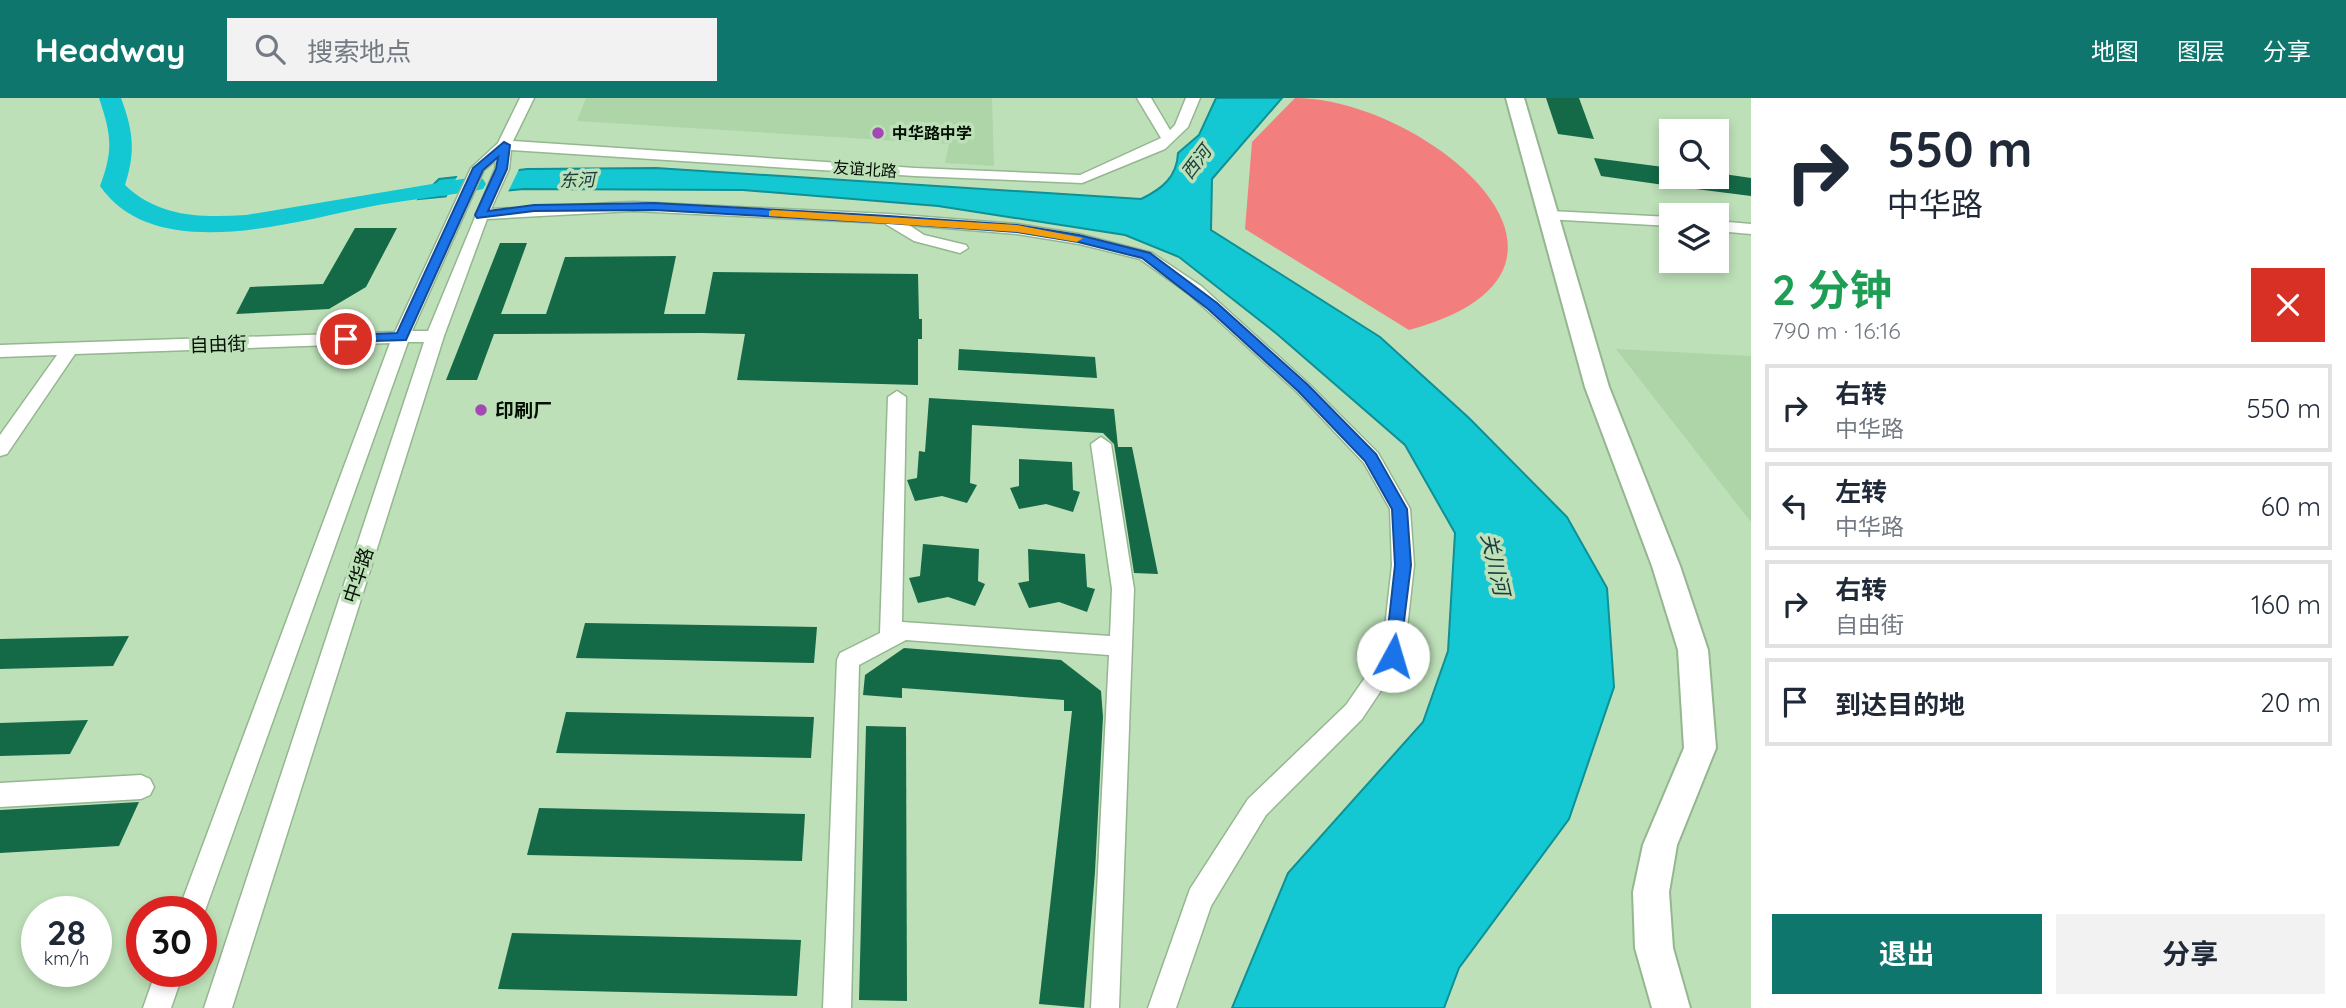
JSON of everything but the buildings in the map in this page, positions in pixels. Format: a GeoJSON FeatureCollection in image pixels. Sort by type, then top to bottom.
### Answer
{"type":"FeatureCollection","features":[{"type":"Feature","properties":{"kind":"main road"},"geometry":{"type":"LineString","coordinates":[[1515,98],[1597,387],[1665,566],[1693,650],[1700,748],[1660,845],[1651,892],[1654,948],[1671,1008]]}},
{"type":"Feature","properties":{"kind":"street","name":"中华路"},"geometry":{"type":"LineString","coordinates":[[218,1008],[435,336],[482,213],[502,169],[504,145],[527,98]]}},
{"type":"Feature","properties":{"kind":"street"},"geometry":{"type":"LineString","coordinates":[[1144,98],[1168,139]]}},
{"type":"Feature","properties":{"kind":"street","name":"友谊北路"},"geometry":{"type":"LineString","coordinates":[[504,145],[915,172],[1082,179],[1160,146],[1181,127],[1193,98]]}},
{"type":"Feature","properties":{"kind":"street","name":"中华路"},"geometry":{"type":"LineString","coordinates":[[198,896],[401,337],[478,168],[504,145]]}},
{"type":"Feature","properties":{"kind":"street"},"geometry":{"type":"LineString","coordinates":[[482,213],[534,208],[654,207],[888,219],[1017,229],[1079,239],[1146,256],[1195,290],[1303,388],[1371,458],[1400,509],[1403,565],[1393,656],[1354,712],[1257,807],[1200,899],[1162,1008]]}},
{"type":"Feature","properties":{"kind":"street"},"geometry":{"type":"LineString","coordinates":[[1550,216],[1659,221]]}},
{"type":"Feature","properties":{"kind":"street"},"geometry":{"type":"LineString","coordinates":[[888,219],[919,238],[960,248]]}},
{"type":"Feature","properties":{"kind":"street"},"geometry":{"type":"LineString","coordinates":[[1729,227],[1751,229]]}},
{"type":"Feature","properties":{"kind":"street","name":"自由街"},"geometry":{"type":"LineString","coordinates":[[0,351],[435,336]]}},
{"type":"Feature","properties":{"kind":"street"},"geometry":{"type":"LineString","coordinates":[[0,449],[70,349]]}},
{"type":"Feature","properties":{"kind":"street"},"geometry":{"type":"LineString","coordinates":[[891,638],[897,397]]}},
{"type":"Feature","properties":{"kind":"street"},"geometry":{"type":"LineString","coordinates":[[1101,444],[1123,589],[1105,1008]]}},
{"type":"Feature","properties":{"kind":"street"},"geometry":{"type":"LineString","coordinates":[[837,1008],[848,660],[904,631],[1122,646]]}},
{"type":"Feature","properties":{"kind":"street"},"geometry":{"type":"LineString","coordinates":[[0,795],[141,786]]}},
{"type":"Feature","properties":{"kind":"street"},"geometry":{"type":"LineString","coordinates":[[157,1008],[164,987]]}},
{"type":"Feature","properties":{"kind":"shaded area","name":"中华路中学"},"geometry":{"type":"Polygon","coordinates":[[[586,98],[992,98],[994,166],[945,163],[949,144],[577,121],[586,98]]]}},
{"type":"Feature","properties":{"kind":"shaded area"},"geometry":{"type":"Polygon","coordinates":[[[1295,98],[1346,105],[1399,126],[1447,155],[1484,191],[1505,230],[1504,268],[1474,303],[1409,330],[1245,229],[1252,142],[1295,98]]]}},
{"type":"Feature","properties":{"kind":"shaded area"},"geometry":{"type":"Polygon","coordinates":[[[1616,349],[1751,356],[1751,522],[1616,349]]]}},
{"type":"Feature","properties":{"kind":"water"},"geometry":{"type":"Polygon","coordinates":[[[1216,98],[1282,98],[1212,179],[1211,230],[1380,337],[1469,418],[1567,517],[1607,588],[1614,687],[1569,819],[1459,968],[1444,1008],[1232,1008],[1288,873],[1423,722],[1448,651],[1455,533],[1405,445],[1277,334],[1179,257],[1125,235],[938,206],[743,190],[524,189],[419,199],[439,179],[527,169],[656,168],[1141,199],[1167,181],[1175,169],[1178,153],[1199,135],[1216,98]]]}},
{"type":"Feature","properties":{"kind":"pier"},"geometry":{"type":"Polygon","coordinates":[[[520,167],[507,194],[445,200],[459,173],[520,167]]]}},
{"type":"Feature","properties":{"kind":"waterway","name":"东河"},"geometry":{"type":"LineString","coordinates":[[110,98],[123,141],[121,160],[112,186],[136,207],[161,217],[188,223],[246,223],[474,184]]}},
{"type":"Feature","properties":{"kind":"slow traffic"},"geometry":{"type":"LineString","coordinates":[[773,213],[1017,229],[1077,238]]}},
{"type":"Feature","properties":{"kind":"place","name":"中华路中学"},"geometry":{"type":"Point","coordinates":[878,133]}},
{"type":"Feature","properties":{"kind":"place","name":"印刷厂"},"geometry":{"type":"Point","coordinates":[481,410]}},
{"type":"Feature","properties":{"kind":"route"},"geometry":{"type":"LineString","coordinates":[[346,339],[401,337],[478,168],[504,145],[502,169],[481,215],[534,208],[654,207],[888,219],[1017,229],[1079,239],[1146,256],[1213,306],[1303,388],[1371,458],[1400,509],[1403,565],[1393,656]]}},
{"type":"Feature","properties":{"kind":"water label","name":"西河"},"geometry":{"type":"Point","coordinates":[1196,162]}},
{"type":"Feature","properties":{"kind":"water label","name":"关川河"},"geometry":{"type":"Point","coordinates":[1496,564]}}]}
